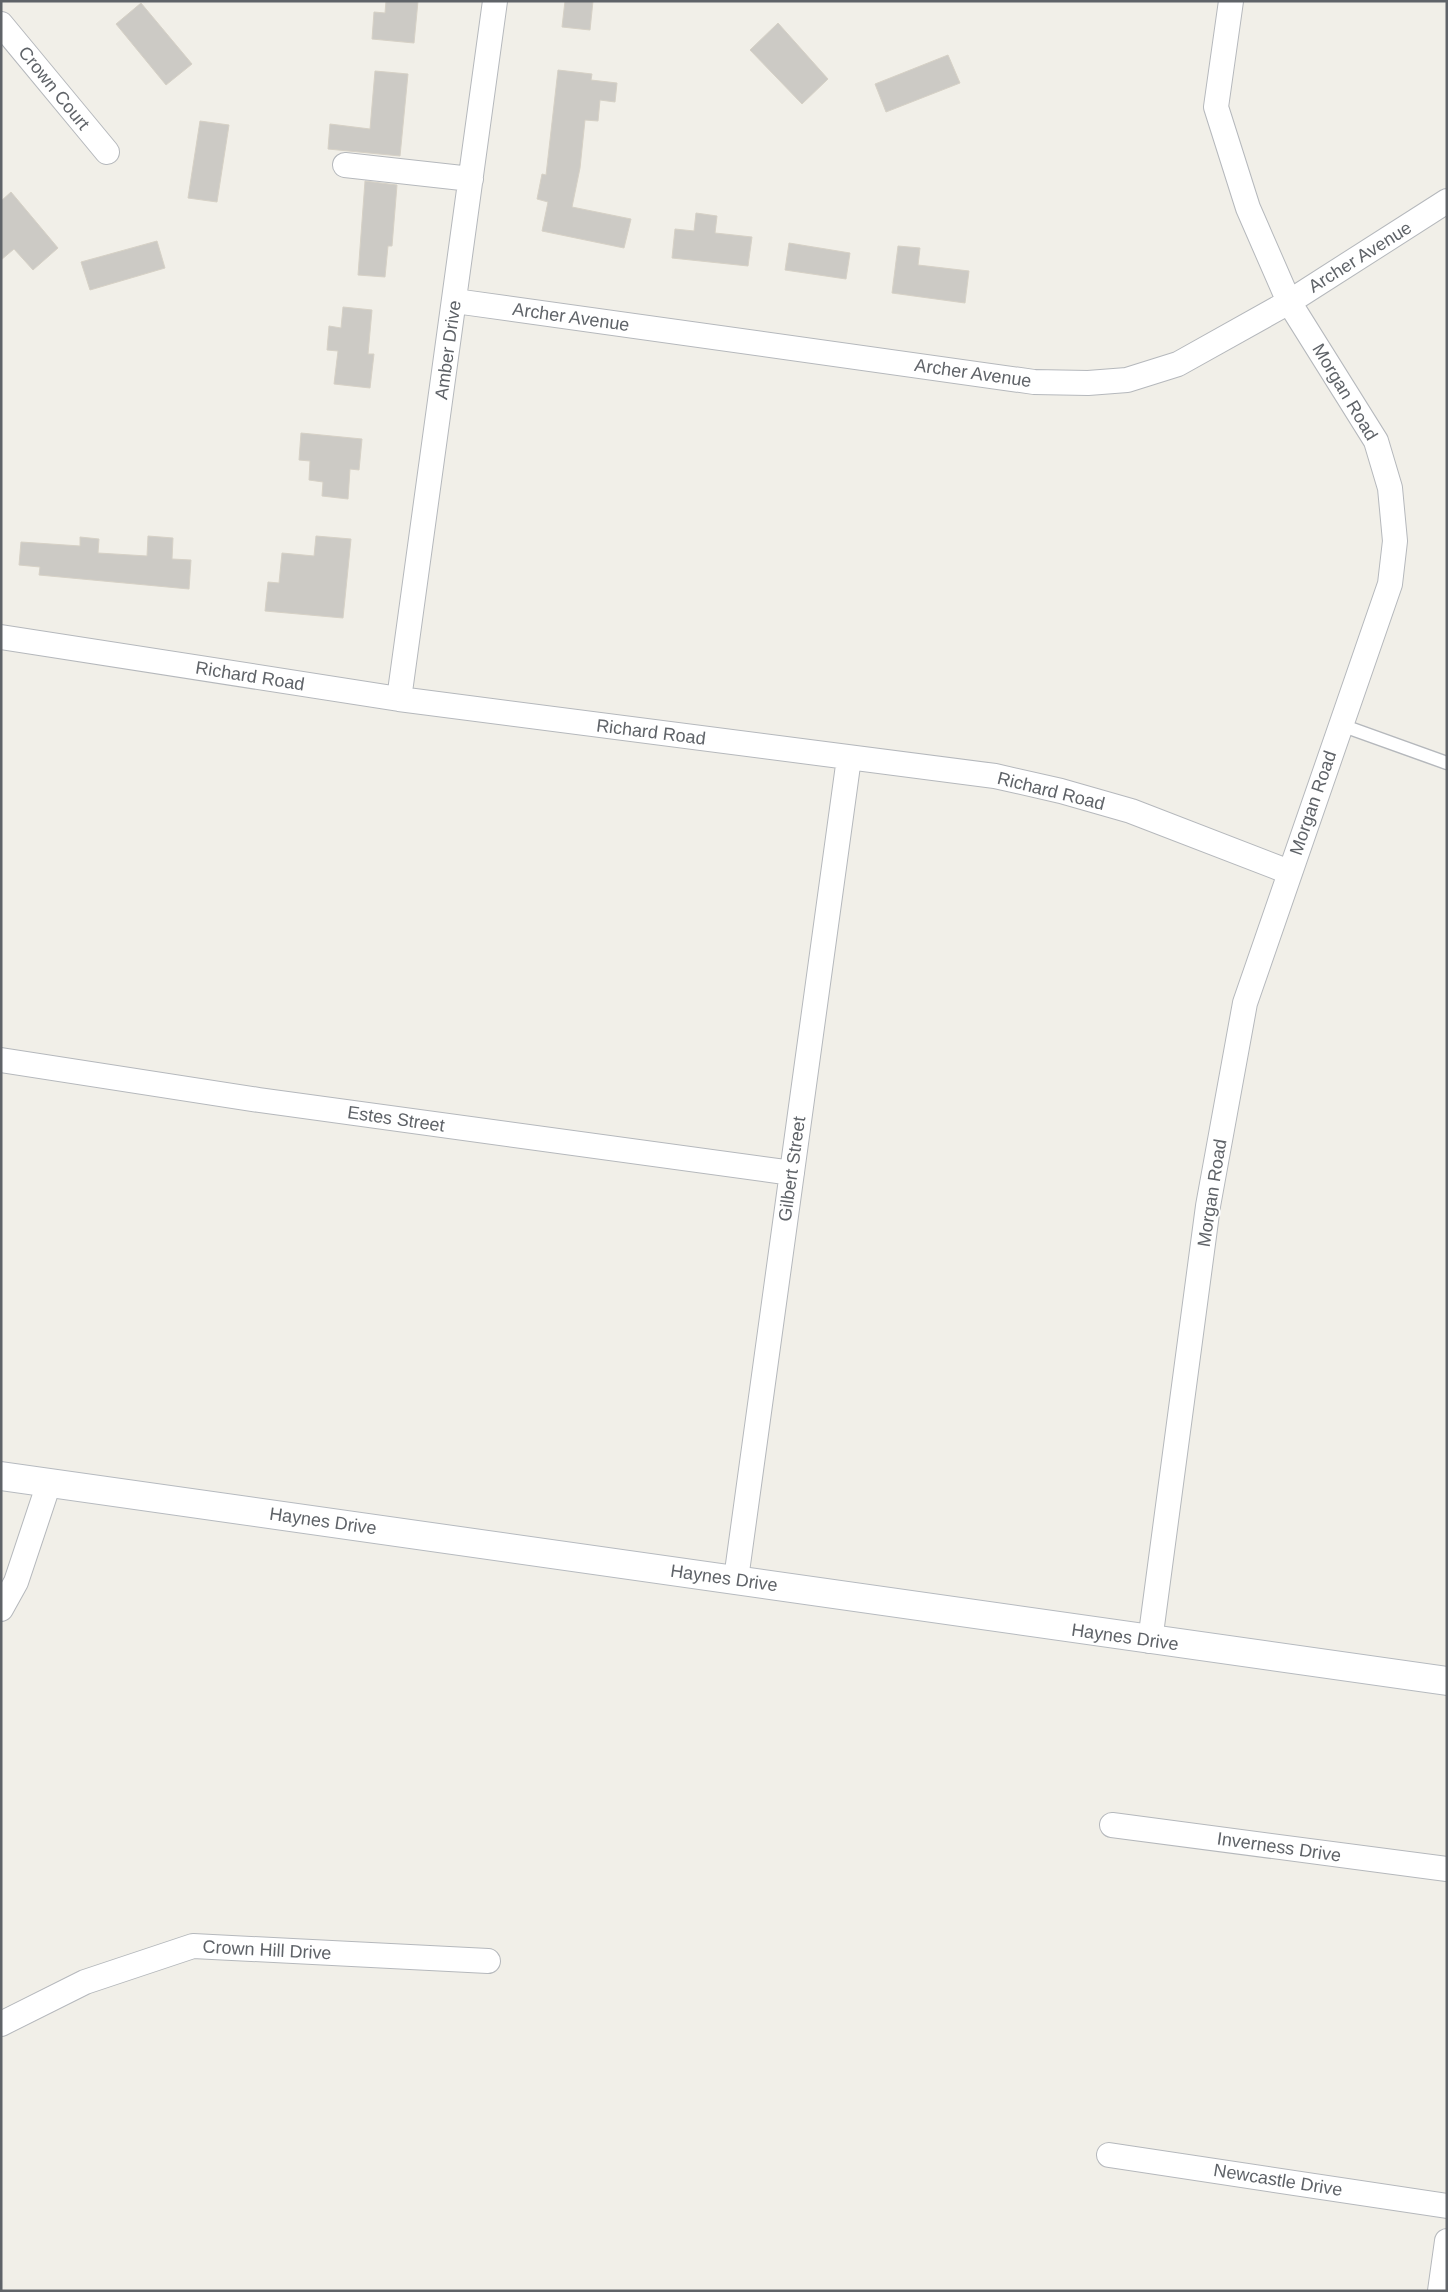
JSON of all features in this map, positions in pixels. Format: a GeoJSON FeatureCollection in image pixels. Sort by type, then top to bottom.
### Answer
{"type":"FeatureCollection","features":[{"type":"Feature","properties":{"kind":"street","name":"Amber Drive"},"geometry":{"type":"LineString","coordinates":[[399,699],[495,1]]}},
{"type":"Feature","properties":{"kind":"street","name":"Morgan Road"},"geometry":{"type":"LineString","coordinates":[[1150,1641],[1208,1206],[1244,1003],[1390,584],[1394,541],[1390,488],[1376,441],[1288,302],[1248,208],[1216,107],[1231,1]]}},
{"type":"Feature","properties":{"kind":"street","name":"Crown Court"},"geometry":{"type":"LineString","coordinates":[[1,24],[106,152]]}},
{"type":"Feature","properties":{"kind":"street"},"geometry":{"type":"LineString","coordinates":[[345,165],[471,179]]}},
{"type":"Feature","properties":{"kind":"street","name":"Archer Avenue"},"geometry":{"type":"LineString","coordinates":[[455,301],[1034,382],[1088,383],[1127,380],[1178,364],[1288,302],[1447,202]]}},
{"type":"Feature","properties":{"kind":"street","name":"Richard Road"},"geometry":{"type":"LineString","coordinates":[[1,637],[399,699],[995,776],[1060,791],[1131,811],[1289,872]]}},
{"type":"Feature","properties":{"kind":"street","name":"Gilbert Street"},"geometry":{"type":"LineString","coordinates":[[736,1580],[849,758]]}},
{"type":"Feature","properties":{"kind":"street","name":"Estes Street"},"geometry":{"type":"LineString","coordinates":[[1,1060],[259,1100],[792,1174]]}},
{"type":"Feature","properties":{"kind":"street","name":"Haynes Drive"},"geometry":{"type":"LineString","coordinates":[[1,1476],[736,1580],[1150,1641],[1447,1681]]}},
{"type":"Feature","properties":{"kind":"street"},"geometry":{"type":"LineString","coordinates":[[1,1609],[16,1582],[49,1483]]}},
{"type":"Feature","properties":{"kind":"street","name":"Inverness Drive"},"geometry":{"type":"LineString","coordinates":[[1112,1825],[1447,1869]]}},
{"type":"Feature","properties":{"kind":"street","name":"Crown Hill Drive"},"geometry":{"type":"LineString","coordinates":[[1,2024],[85,1982],[193,1946],[488,1961]]}},
{"type":"Feature","properties":{"kind":"street","name":"Newcastle Drive"},"geometry":{"type":"LineString","coordinates":[[1109,2155],[1447,2206]]}},
{"type":"Feature","properties":{"kind":"street"},"geometry":{"type":"LineString","coordinates":[[1440,2291],[1447,2241]]}},
{"type":"Feature","properties":{"kind":"lane"},"geometry":{"type":"LineString","coordinates":[[1341,725],[1447,763]]}},
{"type":"Feature","properties":{"kind":"building"},"geometry":{"type":"Polygon","coordinates":[[[386,1],[418,1],[414,43],[372,39],[374,12],[385,13],[386,1]]]}},
{"type":"Feature","properties":{"kind":"building"},"geometry":{"type":"Polygon","coordinates":[[[565,1],[593,1],[590,30],[562,27],[565,1]]]}},
{"type":"Feature","properties":{"kind":"building"},"geometry":{"type":"Polygon","coordinates":[[[141,3],[192,64],[166,85],[116,24],[141,3]]]}},
{"type":"Feature","properties":{"kind":"building"},"geometry":{"type":"Polygon","coordinates":[[[778,23],[828,79],[802,104],[750,50],[778,23]]]}},
{"type":"Feature","properties":{"kind":"building"},"geometry":{"type":"Polygon","coordinates":[[[948,55],[960,83],[886,112],[875,84],[948,55]]]}},
{"type":"Feature","properties":{"kind":"building"},"geometry":{"type":"Polygon","coordinates":[[[558,70],[592,74],[591,80],[617,83],[615,102],[600,100],[598,121],[585,120],[580,168],[572,207],[631,219],[624,248],[542,231],[548,202],[537,199],[542,174],[546,175],[558,70]]]}},
{"type":"Feature","properties":{"kind":"building"},"geometry":{"type":"Polygon","coordinates":[[[375,71],[408,74],[400,156],[328,149],[330,124],[370,129],[375,71]]]}},
{"type":"Feature","properties":{"kind":"building"},"geometry":{"type":"Polygon","coordinates":[[[200,121],[229,125],[217,202],[188,198],[200,121]]]}},
{"type":"Feature","properties":{"kind":"building"},"geometry":{"type":"Polygon","coordinates":[[[365,181],[397,185],[392,246],[388,246],[385,277],[358,275],[365,181]]]}},
{"type":"Feature","properties":{"kind":"building"},"geometry":{"type":"Polygon","coordinates":[[[11,192],[58,248],[33,270],[14,249],[1,260],[1,201],[11,192]]]}},
{"type":"Feature","properties":{"kind":"building"},"geometry":{"type":"Polygon","coordinates":[[[696,213],[717,216],[715,233],[752,237],[748,266],[672,258],[675,229],[694,231],[696,213]]]}},
{"type":"Feature","properties":{"kind":"building"},"geometry":{"type":"Polygon","coordinates":[[[157,241],[165,268],[90,290],[81,262],[157,241]]]}},
{"type":"Feature","properties":{"kind":"building"},"geometry":{"type":"Polygon","coordinates":[[[789,243],[850,253],[846,279],[785,270],[789,243]]]}},
{"type":"Feature","properties":{"kind":"building"},"geometry":{"type":"Polygon","coordinates":[[[898,246],[920,248],[918,265],[969,271],[965,303],[892,293],[898,246]]]}},
{"type":"Feature","properties":{"kind":"building"},"geometry":{"type":"Polygon","coordinates":[[[343,307],[372,310],[368,354],[374,354],[370,388],[334,384],[338,351],[327,350],[329,326],[341,328],[343,307]]]}},
{"type":"Feature","properties":{"kind":"building"},"geometry":{"type":"Polygon","coordinates":[[[301,433],[362,439],[359,470],[350,469],[348,499],[322,496],[323,482],[309,480],[310,461],[299,460],[301,433]]]}},
{"type":"Feature","properties":{"kind":"building"},"geometry":{"type":"Polygon","coordinates":[[[148,536],[173,538],[172,559],[191,560],[189,589],[39,575],[40,567],[19,565],[21,542],[80,546],[80,537],[99,539],[98,553],[147,556],[148,536]]]}},
{"type":"Feature","properties":{"kind":"building"},"geometry":{"type":"Polygon","coordinates":[[[316,536],[351,539],[343,618],[265,611],[268,582],[279,583],[282,553],[314,556],[316,536]]]}}]}
